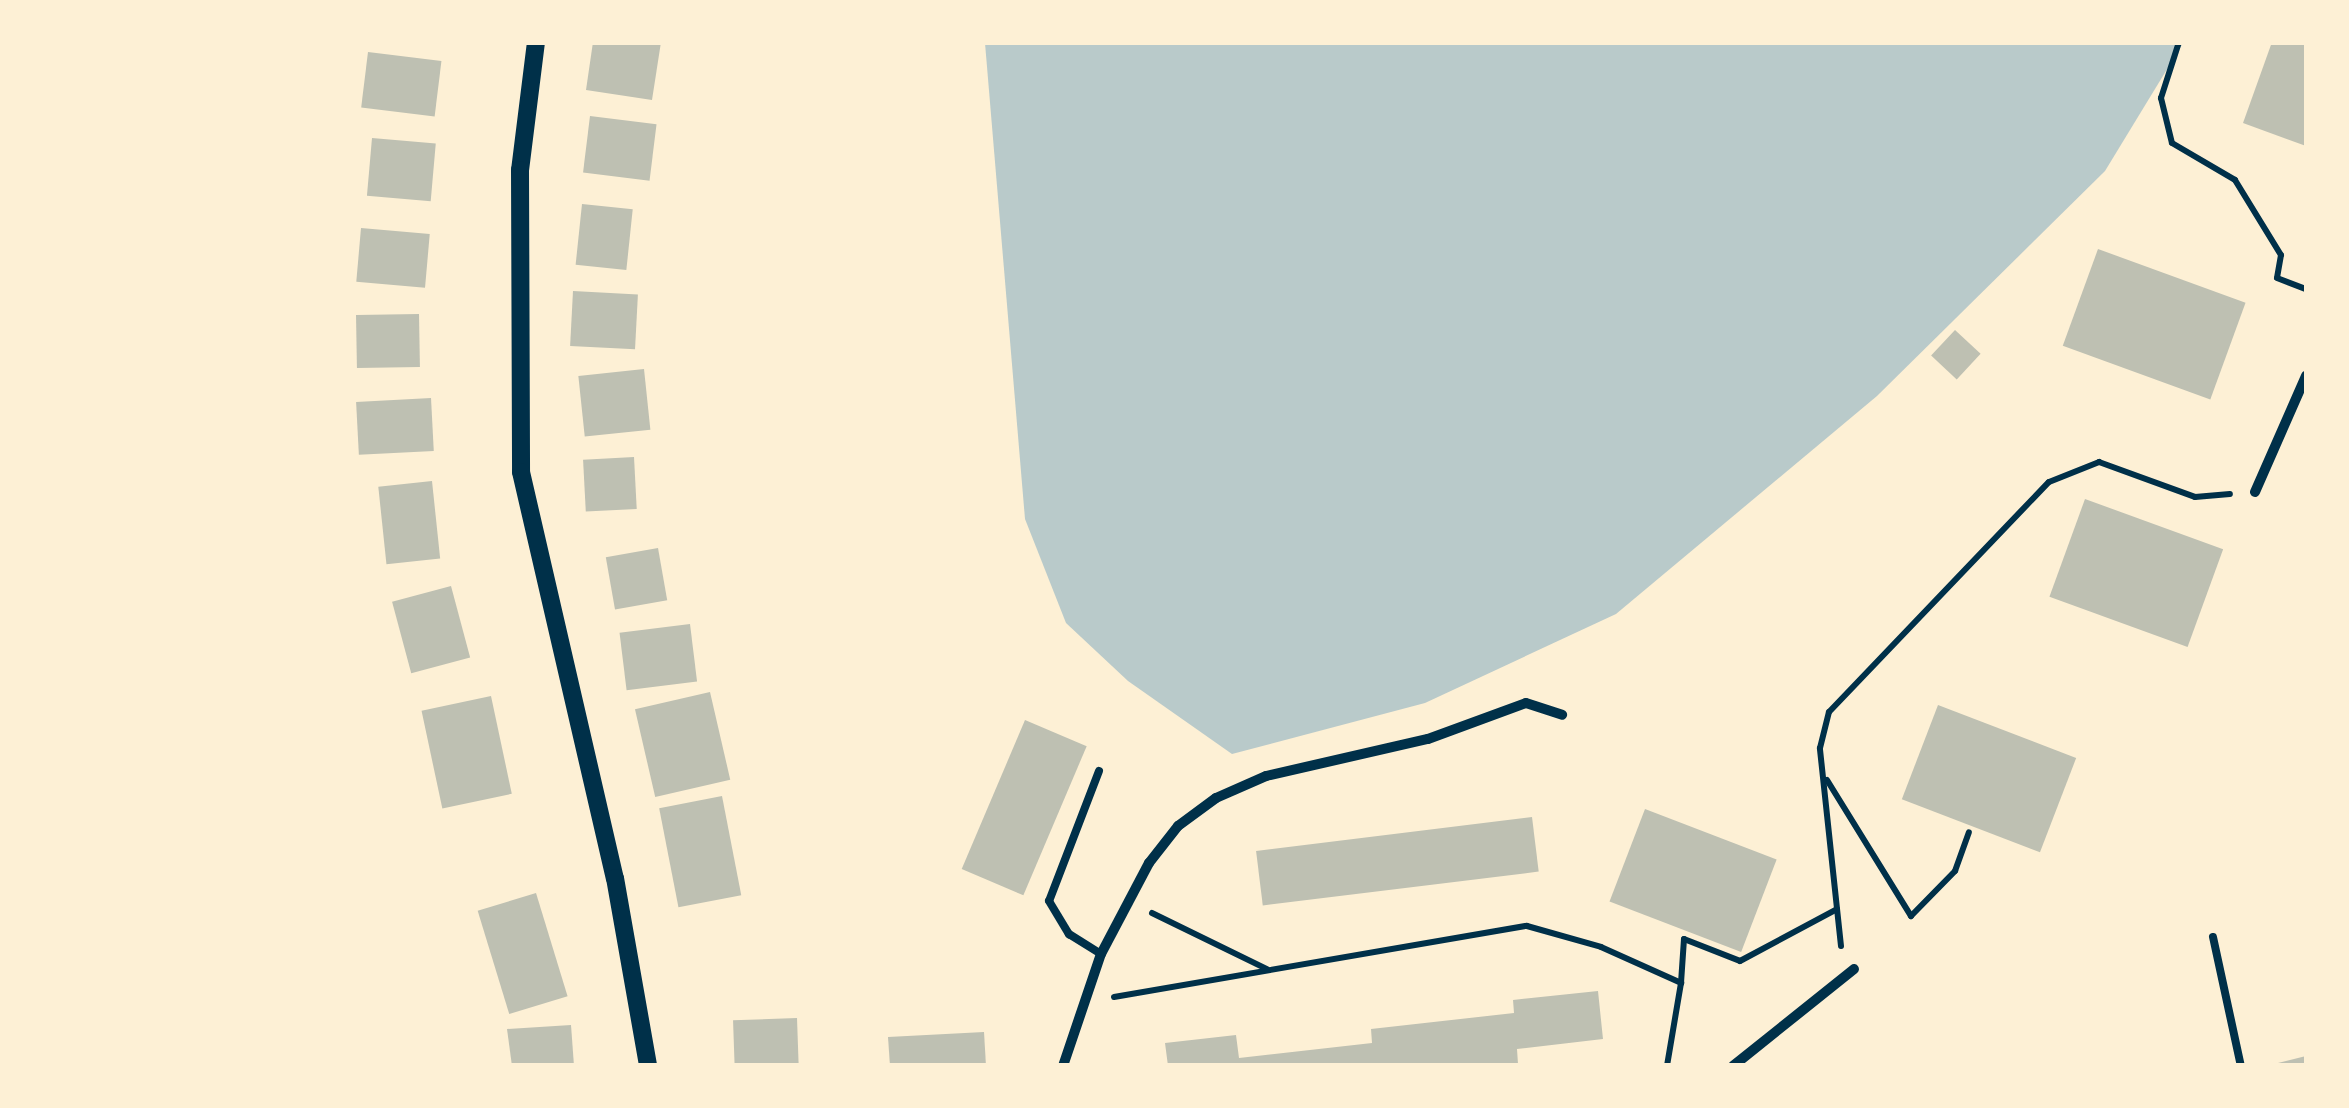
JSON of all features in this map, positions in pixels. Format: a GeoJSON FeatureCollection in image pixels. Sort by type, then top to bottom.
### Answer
{"type":"FeatureCollection","features":[{"type":"Feature","properties":{"kind":"street"},"geometry":{"type":"LineString","coordinates":[[536,42],[520,170],[521,472],[615,878],[648,1066]]}},
{"type":"Feature","properties":{"kind":"street"},"geometry":{"type":"LineString","coordinates":[[2255,492],[2306,376]]}},
{"type":"Feature","properties":{"kind":"street"},"geometry":{"type":"LineString","coordinates":[[1063,1066],[1101,954],[1128,902],[1178,826],[1266,776],[1428,739],[1526,703],[1562,715]]}},
{"type":"Feature","properties":{"kind":"street"},"geometry":{"type":"LineString","coordinates":[[1733,1066],[1854,970]]}},
{"type":"Feature","properties":{"kind":"lane"},"geometry":{"type":"LineString","coordinates":[[1099,771],[1049,900],[1069,934],[1101,954]]}},
{"type":"Feature","properties":{"kind":"lane"},"geometry":{"type":"LineString","coordinates":[[2213,938],[2242,1066]]}},
{"type":"Feature","properties":{"kind":"path"},"geometry":{"type":"LineString","coordinates":[[2179,42],[2161,98],[2172,143],[2235,180],[2280,255],[2277,278],[2306,290]]}},
{"type":"Feature","properties":{"kind":"path"},"geometry":{"type":"LineString","coordinates":[[1854,970],[1838,939],[1820,729],[1829,712],[2049,482],[2099,462],[2195,497],[2255,492]]}},
{"type":"Feature","properties":{"kind":"path"},"geometry":{"type":"LineString","coordinates":[[1824,774],[1911,916],[1955,871],[1969,832]]}},
{"type":"Feature","properties":{"kind":"path"},"geometry":{"type":"LineString","coordinates":[[1128,902],[1268,970]]}},
{"type":"Feature","properties":{"kind":"path"},"geometry":{"type":"LineString","coordinates":[[1667,1066],[1684,940],[1740,961],[1837,909]]}},
{"type":"Feature","properties":{"kind":"path"},"geometry":{"type":"LineString","coordinates":[[1084,1003],[1527,926],[1601,947],[1681,983]]}},
{"type":"Feature","properties":{"kind":"shaded area"},"geometry":{"type":"Polygon","coordinates":[[[985,43],[2183,43],[2105,171],[1877,396],[1616,614],[1425,703],[1232,754],[1128,681],[1066,623],[1025,519],[985,43]]]}},
{"type":"Feature","properties":{"kind":"building"},"geometry":{"type":"Polygon","coordinates":[[[593,42],[661,42],[652,100],[586,90],[593,42]]]}},
{"type":"Feature","properties":{"kind":"building"},"geometry":{"type":"Polygon","coordinates":[[[2272,42],[2306,42],[2306,146],[2243,123],[2272,42]]]}},
{"type":"Feature","properties":{"kind":"building"},"geometry":{"type":"Polygon","coordinates":[[[368,52],[441,61],[435,117],[361,108],[368,52]]]}},
{"type":"Feature","properties":{"kind":"building"},"geometry":{"type":"Polygon","coordinates":[[[590,116],[657,124],[650,181],[583,173],[590,116]]]}},
{"type":"Feature","properties":{"kind":"building"},"geometry":{"type":"Polygon","coordinates":[[[372,138],[436,144],[431,201],[367,196],[372,138]]]}},
{"type":"Feature","properties":{"kind":"building"},"geometry":{"type":"Polygon","coordinates":[[[582,204],[633,209],[626,270],[576,265],[582,204]]]}},
{"type":"Feature","properties":{"kind":"building"},"geometry":{"type":"Polygon","coordinates":[[[361,228],[430,234],[425,288],[356,282],[361,228]]]}},
{"type":"Feature","properties":{"kind":"building"},"geometry":{"type":"Polygon","coordinates":[[[2098,249],[2246,303],[2210,399],[2063,346],[2098,249]]]}},
{"type":"Feature","properties":{"kind":"building"},"geometry":{"type":"Polygon","coordinates":[[[573,291],[638,294],[635,349],[570,346],[573,291]]]}},
{"type":"Feature","properties":{"kind":"building"},"geometry":{"type":"Polygon","coordinates":[[[419,314],[420,367],[357,368],[356,315],[419,314]]]}},
{"type":"Feature","properties":{"kind":"building"},"geometry":{"type":"Polygon","coordinates":[[[1955,330],[1981,354],[1957,379],[1931,356],[1955,330]]]}},
{"type":"Feature","properties":{"kind":"building"},"geometry":{"type":"Polygon","coordinates":[[[644,369],[650,430],[585,437],[578,376],[644,369]]]}},
{"type":"Feature","properties":{"kind":"building"},"geometry":{"type":"Polygon","coordinates":[[[431,398],[434,451],[359,455],[356,402],[431,398]]]}},
{"type":"Feature","properties":{"kind":"building"},"geometry":{"type":"Polygon","coordinates":[[[634,457],[637,509],[586,512],[583,460],[634,457]]]}},
{"type":"Feature","properties":{"kind":"building"},"geometry":{"type":"Polygon","coordinates":[[[432,481],[440,559],[386,564],[378,487],[432,481]]]}},
{"type":"Feature","properties":{"kind":"building"},"geometry":{"type":"Polygon","coordinates":[[[2085,499],[2223,549],[2188,647],[2049,597],[2085,499]]]}},
{"type":"Feature","properties":{"kind":"building"},"geometry":{"type":"Polygon","coordinates":[[[658,548],[667,600],[615,609],[606,557],[658,548]]]}},
{"type":"Feature","properties":{"kind":"building"},"geometry":{"type":"Polygon","coordinates":[[[451,586],[470,657],[411,673],[392,602],[451,586]]]}},
{"type":"Feature","properties":{"kind":"building"},"geometry":{"type":"Polygon","coordinates":[[[690,624],[697,682],[627,690],[620,633],[690,624]]]}},
{"type":"Feature","properties":{"kind":"building"},"geometry":{"type":"Polygon","coordinates":[[[710,692],[730,780],[655,797],[635,709],[710,692]]]}},
{"type":"Feature","properties":{"kind":"building"},"geometry":{"type":"Polygon","coordinates":[[[491,696],[512,794],[442,809],[422,711],[491,696]]]}},
{"type":"Feature","properties":{"kind":"building"},"geometry":{"type":"Polygon","coordinates":[[[1938,705],[2076,758],[2040,852],[1902,799],[1938,705]]]}},
{"type":"Feature","properties":{"kind":"building"},"geometry":{"type":"Polygon","coordinates":[[[1025,720],[1087,746],[1023,895],[962,869],[1025,720]]]}},
{"type":"Feature","properties":{"kind":"building"},"geometry":{"type":"Polygon","coordinates":[[[722,796],[741,895],[678,907],[659,808],[722,796]]]}},
{"type":"Feature","properties":{"kind":"building"},"geometry":{"type":"Polygon","coordinates":[[[1645,809],[1777,860],[1741,952],[1610,901],[1645,809]]]}},
{"type":"Feature","properties":{"kind":"building"},"geometry":{"type":"Polygon","coordinates":[[[1532,817],[1539,872],[1263,905],[1256,851],[1532,817]]]}},
{"type":"Feature","properties":{"kind":"building"},"geometry":{"type":"Polygon","coordinates":[[[536,893],[568,996],[509,1014],[478,911],[536,893]]]}},
{"type":"Feature","properties":{"kind":"building"},"geometry":{"type":"Polygon","coordinates":[[[1598,991],[1603,1039],[1517,1049],[1518,1064],[1168,1066],[1165,1043],[1236,1035],[1239,1058],[1372,1043],[1371,1029],[1514,1013],[1513,1000],[1598,991]]]}},
{"type":"Feature","properties":{"kind":"building"},"geometry":{"type":"Polygon","coordinates":[[[797,1018],[799,1066],[735,1066],[733,1020],[797,1018]]]}},
{"type":"Feature","properties":{"kind":"building"},"geometry":{"type":"Polygon","coordinates":[[[571,1025],[574,1066],[512,1066],[507,1029],[571,1025]]]}},
{"type":"Feature","properties":{"kind":"building"},"geometry":{"type":"Polygon","coordinates":[[[984,1032],[986,1066],[890,1066],[888,1037],[984,1032]]]}},
{"type":"Feature","properties":{"kind":"building"},"geometry":{"type":"Polygon","coordinates":[[[2306,1056],[2306,1066],[2274,1066],[2274,1064],[2306,1056]]]}}]}
